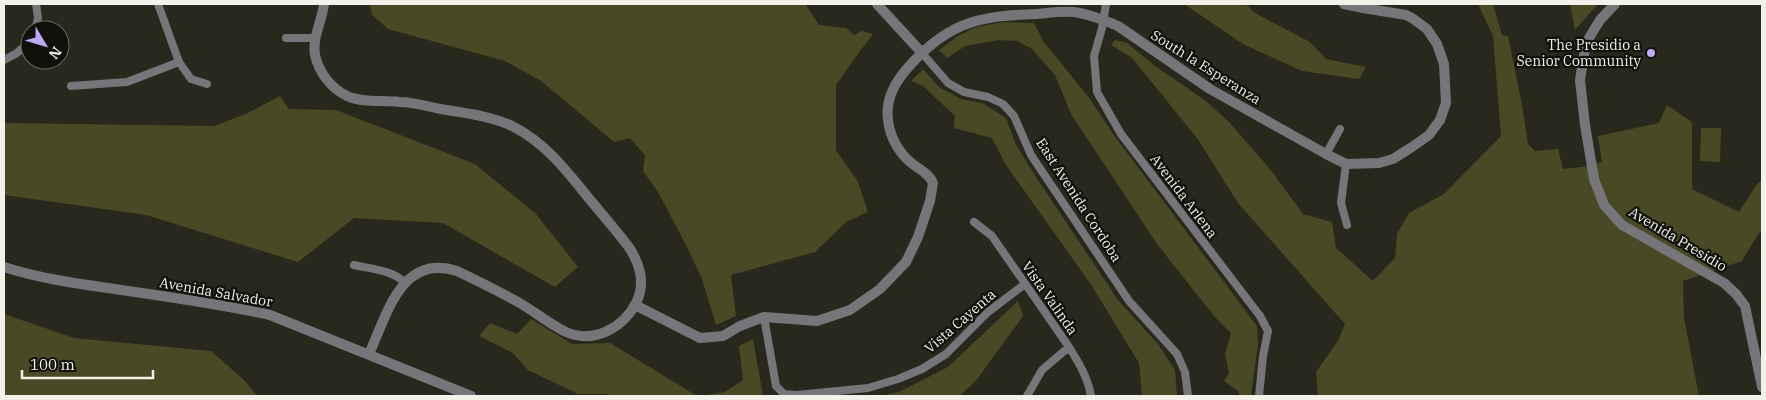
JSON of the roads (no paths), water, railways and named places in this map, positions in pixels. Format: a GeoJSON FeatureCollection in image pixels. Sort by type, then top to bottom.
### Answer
{"type":"FeatureCollection","features":[{"type":"Feature","properties":{"kind":"street"},"geometry":{"type":"LineString","coordinates":[[36,4],[38,20]]}},
{"type":"Feature","properties":{"kind":"street"},"geometry":{"type":"LineString","coordinates":[[158,4],[179,62],[190,79],[207,84]]}},
{"type":"Feature","properties":{"kind":"street"},"geometry":{"type":"LineString","coordinates":[[324,4],[315,38],[315,55],[320,69],[333,87],[348,96],[364,100],[402,102],[478,115],[512,126],[534,139],[553,155],[635,257],[641,277],[641,286],[635,305],[623,320],[608,331],[590,336],[580,336],[567,332],[518,302],[458,271],[447,268],[433,268],[422,271],[413,276],[398,292],[369,354]]}},
{"type":"Feature","properties":{"kind":"street","name":"East Avenida Cordoba"},"geometry":{"type":"LineString","coordinates":[[876,4],[948,82],[964,92],[988,97],[1003,104],[1014,116],[1031,155],[1129,301],[1178,354],[1186,372],[1188,396]]}},
{"type":"Feature","properties":{"kind":"street","name":"Avenida Arlena"},"geometry":{"type":"LineString","coordinates":[[1106,4],[1104,20],[1094,56],[1096,92],[1121,134],[1260,316],[1268,331],[1263,356],[1259,396]]}},
{"type":"Feature","properties":{"kind":"street","name":"South la Esperanza"},"geometry":{"type":"LineString","coordinates":[[764,317],[817,321],[850,310],[880,289],[906,262],[921,228],[930,201],[933,183],[926,173],[903,155],[895,144],[888,120],[889,103],[893,86],[922,53],[959,27],[978,19],[1003,15],[1074,12],[1104,20],[1118,26],[1210,89],[1326,154],[1346,164],[1379,163],[1393,158],[1429,135],[1440,120],[1446,103],[1444,64],[1437,44],[1427,29],[1406,14],[1344,4]]}},
{"type":"Feature","properties":{"kind":"street","name":"Avenida Presidio"},"geometry":{"type":"LineString","coordinates":[[1615,4],[1600,20],[1586,43],[1580,80],[1594,179],[1604,205],[1622,225],[1724,283],[1736,294],[1745,306],[1761,367],[1762,387]]}},
{"type":"Feature","properties":{"kind":"street"},"geometry":{"type":"LineString","coordinates":[[286,38],[315,38]]}},
{"type":"Feature","properties":{"kind":"street"},"geometry":{"type":"LineString","coordinates":[[4,60],[20,51]]}},
{"type":"Feature","properties":{"kind":"street"},"geometry":{"type":"LineString","coordinates":[[71,86],[127,82],[179,62]]}},
{"type":"Feature","properties":{"kind":"street"},"geometry":{"type":"LineString","coordinates":[[1326,154],[1340,129]]}},
{"type":"Feature","properties":{"kind":"street"},"geometry":{"type":"LineString","coordinates":[[1346,164],[1341,203],[1347,225]]}},
{"type":"Feature","properties":{"kind":"street","name":"Vista Valinda"},"geometry":{"type":"LineString","coordinates":[[974,222],[992,236],[1069,347],[1080,364],[1089,385],[1091,396]]}},
{"type":"Feature","properties":{"kind":"street"},"geometry":{"type":"LineString","coordinates":[[354,265],[388,272],[400,277],[405,283]]}},
{"type":"Feature","properties":{"kind":"street","name":"Avenida Salvador"},"geometry":{"type":"LineString","coordinates":[[4,267],[26,274],[270,315],[471,396]]}},
{"type":"Feature","properties":{"kind":"street","name":"Vista Cayenta"},"geometry":{"type":"LineString","coordinates":[[764,317],[776,386],[784,394],[797,395],[868,388],[922,369],[946,354],[988,312],[1025,284]]}},
{"type":"Feature","properties":{"kind":"street"},"geometry":{"type":"LineString","coordinates":[[635,305],[700,338],[723,336],[740,326],[764,317]]}},
{"type":"Feature","properties":{"kind":"street"},"geometry":{"type":"LineString","coordinates":[[1027,396],[1042,370],[1069,347]]}},
{"type":"Feature","properties":{"kind":"place","name":"The Presidio a Senior Community"},"geometry":{"type":"Point","coordinates":[1651,53]}}]}
